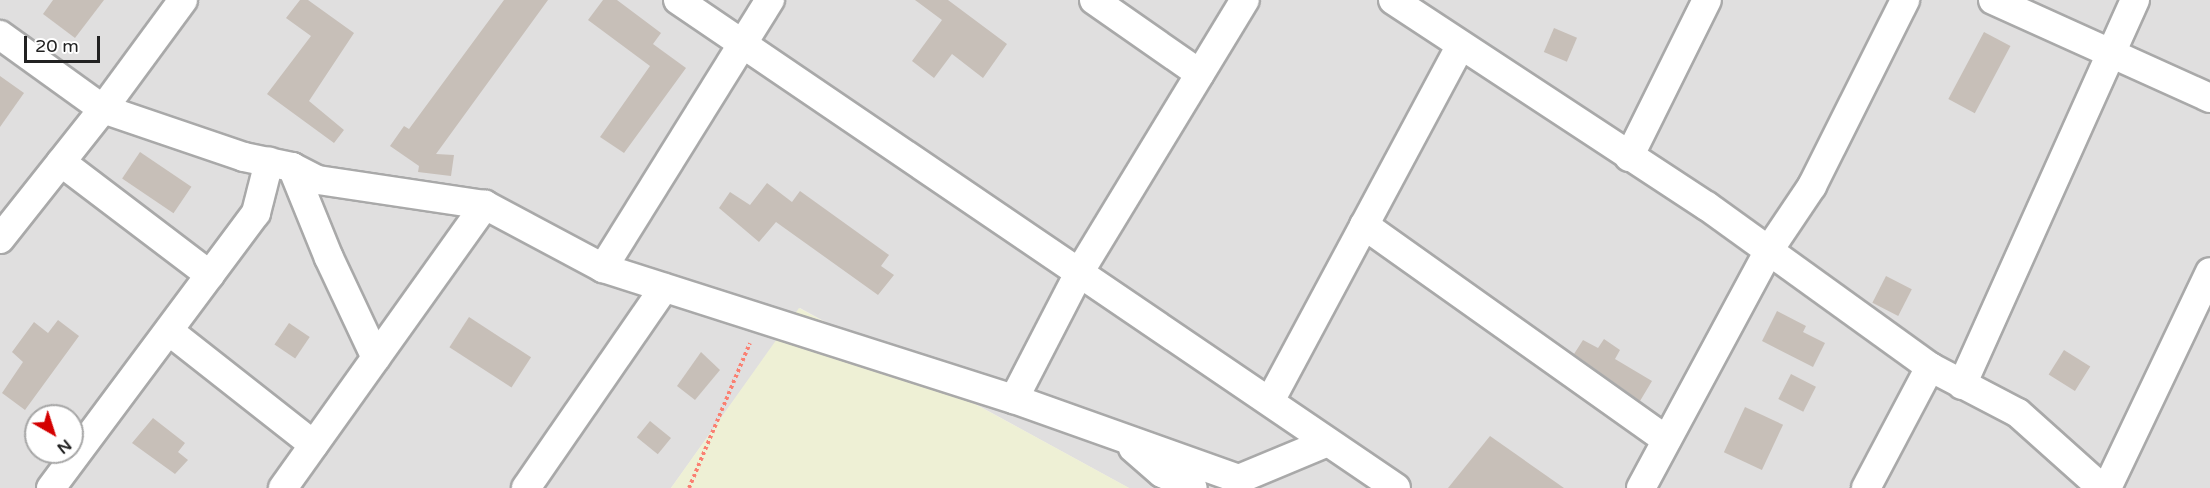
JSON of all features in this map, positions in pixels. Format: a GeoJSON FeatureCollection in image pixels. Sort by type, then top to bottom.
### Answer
{"type":"FeatureCollection","features":[{"type":"Feature","properties":{"kind":"street"},"geometry":{"type":"LineString","coordinates":[[0,239],[103,110],[183,0]]}},
{"type":"Feature","properties":{"kind":"street"},"geometry":{"type":"LineString","coordinates":[[678,0],[739,44],[1080,271],[1396,488]]}},
{"type":"Feature","properties":{"kind":"street"},"geometry":{"type":"LineString","coordinates":[[603,268],[739,44],[770,0]]}},
{"type":"Feature","properties":{"kind":"street"},"geometry":{"type":"LineString","coordinates":[[1094,0],[1200,74]]}},
{"type":"Feature","properties":{"kind":"street"},"geometry":{"type":"LineString","coordinates":[[1014,399],[1080,271],[1245,0]]}},
{"type":"Feature","properties":{"kind":"street"},"geometry":{"type":"LineString","coordinates":[[1393,0],[1769,249],[1930,367],[2018,413],[2104,488],[2210,273]]}},
{"type":"Feature","properties":{"kind":"street"},"geometry":{"type":"LineString","coordinates":[[1629,157],[1707,0]]}},
{"type":"Feature","properties":{"kind":"street"},"geometry":{"type":"LineString","coordinates":[[1641,488],[1769,249],[1812,186],[1905,0]]}},
{"type":"Feature","properties":{"kind":"street"},"geometry":{"type":"LineString","coordinates":[[1993,0],[2210,98]]}},
{"type":"Feature","properties":{"kind":"street"},"geometry":{"type":"LineString","coordinates":[[1962,385],[2135,0]]}},
{"type":"Feature","properties":{"kind":"street"},"geometry":{"type":"LineString","coordinates":[[0,35],[103,110],[280,164],[318,180],[485,205],[603,268],[760,320],[1014,399],[1239,479],[1328,442]]}},
{"type":"Feature","properties":{"kind":"street"},"geometry":{"type":"LineString","coordinates":[[1270,401],[1460,46]]}},
{"type":"Feature","properties":{"kind":"street"},"geometry":{"type":"LineString","coordinates":[[61,162],[210,275]]}},
{"type":"Feature","properties":{"kind":"street"},"geometry":{"type":"LineString","coordinates":[[51,488],[256,213],[280,164]]}},
{"type":"Feature","properties":{"kind":"street"},"geometry":{"type":"LineString","coordinates":[[280,164],[329,258],[376,358]]}},
{"type":"Feature","properties":{"kind":"street"},"geometry":{"type":"LineString","coordinates":[[283,488],[485,205]]}},
{"type":"Feature","properties":{"kind":"street"},"geometry":{"type":"LineString","coordinates":[[1364,225],[1666,440]]}},
{"type":"Feature","properties":{"kind":"street"},"geometry":{"type":"LineString","coordinates":[[526,488],[664,288]]}},
{"type":"Feature","properties":{"kind":"street"},"geometry":{"type":"LineString","coordinates":[[169,331],[314,445]]}},
{"type":"Feature","properties":{"kind":"street"},"geometry":{"type":"LineString","coordinates":[[1866,488],[1930,367]]}},
{"type":"Feature","properties":{"kind":"street"},"geometry":{"type":"LineString","coordinates":[[1120,437],[1162,473],[1193,488]]}},
{"type":"Feature","properties":{"kind":"path"},"geometry":{"type":"LineString","coordinates":[[689,488],[760,320]]}},
{"type":"Feature","properties":{"kind":"shaded area"},"geometry":{"type":"Polygon","coordinates":[[[0,0],[2210,0],[2210,488],[1129,488],[800,308],[671,488],[0,488],[0,0]]]}},
{"type":"Feature","properties":{"kind":"green space"},"geometry":{"type":"Polygon","coordinates":[[[799,308],[1129,488],[671,488],[799,308]]]}},
{"type":"Feature","properties":{"kind":"building"},"geometry":{"type":"Polygon","coordinates":[[[53,0],[104,0],[75,38],[43,14],[53,0]]]}},
{"type":"Feature","properties":{"kind":"building"},"geometry":{"type":"Polygon","coordinates":[[[300,0],[308,0],[354,33],[309,101],[344,130],[334,143],[267,94],[311,36],[286,18],[300,0]]]}},
{"type":"Feature","properties":{"kind":"building"},"geometry":{"type":"Polygon","coordinates":[[[504,0],[548,0],[436,154],[454,155],[451,176],[418,172],[419,166],[390,146],[404,126],[409,129],[504,0]]]}},
{"type":"Feature","properties":{"kind":"building"},"geometry":{"type":"Polygon","coordinates":[[[603,0],[617,0],[661,33],[653,44],[686,68],[624,153],[600,137],[650,66],[588,20],[603,0]]]}},
{"type":"Feature","properties":{"kind":"building"},"geometry":{"type":"Polygon","coordinates":[[[915,0],[948,0],[1007,44],[983,78],[952,54],[934,78],[912,61],[942,20],[915,0]]]}},
{"type":"Feature","properties":{"kind":"building"},"geometry":{"type":"Polygon","coordinates":[[[1554,28],[1577,38],[1567,62],[1544,52],[1554,28]]]}},
{"type":"Feature","properties":{"kind":"building"},"geometry":{"type":"Polygon","coordinates":[[[1984,32],[2010,46],[1975,113],[1948,99],[1984,32]]]}},
{"type":"Feature","properties":{"kind":"building"},"geometry":{"type":"Polygon","coordinates":[[[0,76],[24,93],[0,127],[0,76]]]}},
{"type":"Feature","properties":{"kind":"building"},"geometry":{"type":"Polygon","coordinates":[[[140,152],[191,187],[174,213],[122,179],[140,152]]]}},
{"type":"Feature","properties":{"kind":"building"},"geometry":{"type":"Polygon","coordinates":[[[767,183],[792,202],[800,191],[889,255],[881,266],[894,275],[878,295],[776,222],[759,242],[719,208],[730,192],[750,205],[767,183]]]}},
{"type":"Feature","properties":{"kind":"building"},"geometry":{"type":"Polygon","coordinates":[[[1886,276],[1912,289],[1898,316],[1872,303],[1886,276]]]}},
{"type":"Feature","properties":{"kind":"building"},"geometry":{"type":"Polygon","coordinates":[[[1777,311],[1806,326],[1803,332],[1825,343],[1813,367],[1762,341],[1777,311]]]}},
{"type":"Feature","properties":{"kind":"building"},"geometry":{"type":"Polygon","coordinates":[[[469,317],[531,357],[511,387],[449,347],[469,317]]]}},
{"type":"Feature","properties":{"kind":"building"},"geometry":{"type":"Polygon","coordinates":[[[58,320],[79,336],[29,404],[24,404],[24,409],[2,393],[23,362],[12,352],[34,322],[48,333],[58,320]]]}},
{"type":"Feature","properties":{"kind":"building"},"geometry":{"type":"Polygon","coordinates":[[[289,323],[310,337],[295,359],[274,345],[289,323]]]}},
{"type":"Feature","properties":{"kind":"building"},"geometry":{"type":"Polygon","coordinates":[[[1604,339],[1620,350],[1615,359],[1652,381],[1640,401],[1574,354],[1583,340],[1598,348],[1604,339]]]}},
{"type":"Feature","properties":{"kind":"building"},"geometry":{"type":"Polygon","coordinates":[[[2064,350],[2090,366],[2075,391],[2049,375],[2064,350]]]}},
{"type":"Feature","properties":{"kind":"building"},"geometry":{"type":"Polygon","coordinates":[[[701,352],[720,370],[695,400],[677,386],[701,352]]]}},
{"type":"Feature","properties":{"kind":"building"},"geometry":{"type":"Polygon","coordinates":[[[1791,374],[1816,387],[1803,412],[1778,399],[1791,374]]]}},
{"type":"Feature","properties":{"kind":"building"},"geometry":{"type":"Polygon","coordinates":[[[1745,407],[1783,425],[1762,470],[1724,452],[1745,407]]]}},
{"type":"Feature","properties":{"kind":"building"},"geometry":{"type":"Polygon","coordinates":[[[153,418],[185,443],[178,452],[188,460],[175,474],[132,443],[153,418]]]}},
{"type":"Feature","properties":{"kind":"building"},"geometry":{"type":"Polygon","coordinates":[[[650,421],[671,438],[658,454],[637,437],[650,421]]]}},
{"type":"Feature","properties":{"kind":"building"},"geometry":{"type":"Polygon","coordinates":[[[1490,436],[1564,488],[1448,488],[1490,436]]]}}]}
